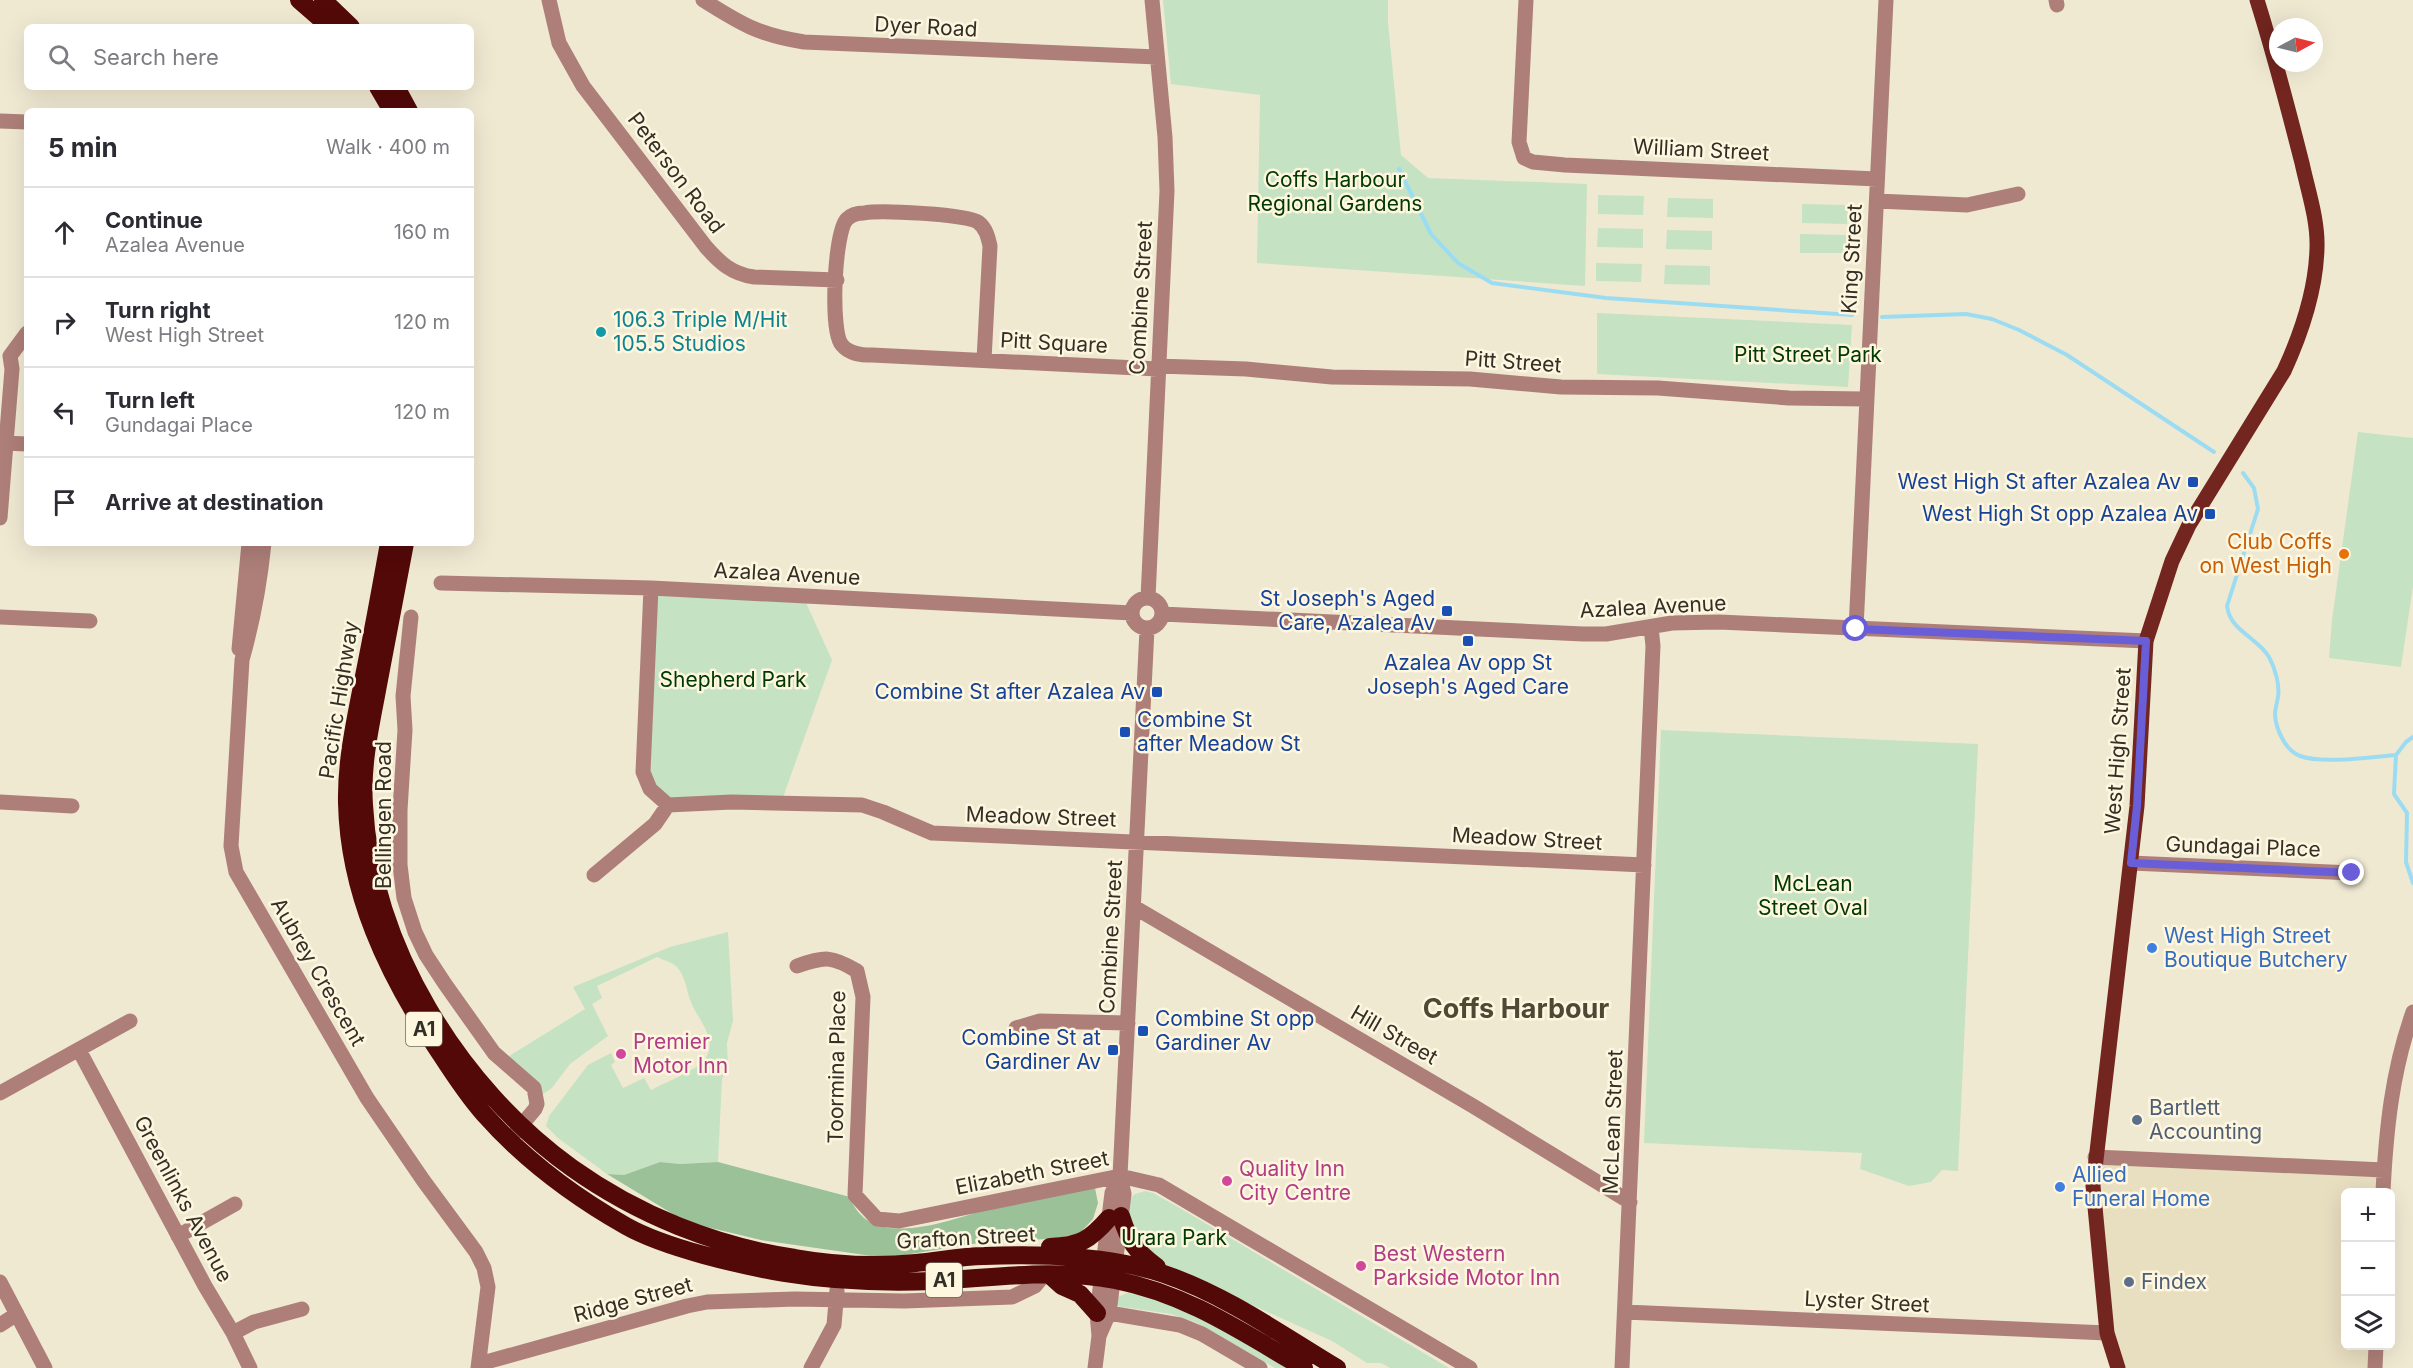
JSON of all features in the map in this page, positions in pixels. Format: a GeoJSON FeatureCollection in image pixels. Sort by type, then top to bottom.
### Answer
{"type":"FeatureCollection","features":[{"type":"Feature","properties":{"kind":"highway"},"geometry":{"type":"LineString","coordinates":[[299,0],[327,24]]}},
{"type":"Feature","properties":{"kind":"highway"},"geometry":{"type":"LineString","coordinates":[[323,0],[348,24]]}},
{"type":"Feature","properties":{"kind":"highway"},"geometry":{"type":"LineString","coordinates":[[380,90],[390,108]]}},
{"type":"Feature","properties":{"kind":"highway"},"geometry":{"type":"LineString","coordinates":[[398,90],[407,108]]}},
{"type":"Feature","properties":{"kind":"highway","name":"Pacific Highway"},"geometry":{"type":"LineString","coordinates":[[388,546],[353,729],[348,812],[355,870],[374,932],[414,1014],[469,1096],[509,1140],[536,1164],[628,1227],[648,1236],[742,1264],[785,1273],[838,1279]]}},
{"type":"Feature","properties":{"kind":"highway","name":"Pacific Highway"},"geometry":{"type":"LineString","coordinates":[[404,546],[368,739],[363,801],[368,852],[387,924],[419,993],[459,1053],[486,1087],[522,1125],[571,1167],[617,1197],[673,1225],[721,1241],[765,1253],[859,1265]]}},
{"type":"Feature","properties":{"kind":"highway"},"geometry":{"type":"LineString","coordinates":[[981,1256],[991,1249],[1064,1247],[1080,1244],[1115,1217],[1133,1247],[1165,1274]]}},
{"type":"Feature","properties":{"kind":"highway","name":"Grafton Street"},"geometry":{"type":"LineString","coordinates":[[859,1265],[918,1263],[981,1256],[1054,1257],[1108,1270],[1194,1305],[1304,1368]]}},
{"type":"Feature","properties":{"kind":"highway","name":"Grafton Street"},"geometry":{"type":"LineString","coordinates":[[838,1279],[876,1282],[1048,1281],[1108,1270],[1165,1274],[1207,1292],[1337,1368]]}},
{"type":"Feature","properties":{"kind":"highway"},"geometry":{"type":"LineString","coordinates":[[1048,1281],[1080,1294],[1103,1313]]}},
{"type":"Feature","properties":{"kind":"main road","name":"West High Street"},"geometry":{"type":"LineString","coordinates":[[2118,1368],[2107,1333],[2094,1203],[2095,1156],[2137,806],[2146,641],[2168,572],[2189,525],[2292,355],[2300,332],[2316,259],[2317,236],[2310,199],[2274,56],[2257,0]]}},
{"type":"Feature","properties":{"kind":"street","name":"Peterson Road"},"geometry":{"type":"LineString","coordinates":[[549,0],[559,43],[583,86],[722,265],[732,272],[754,277],[837,280]]}},
{"type":"Feature","properties":{"kind":"street","name":"Dyer Road"},"geometry":{"type":"LineString","coordinates":[[703,0],[749,28],[776,38],[804,42],[1157,57]]}},
{"type":"Feature","properties":{"kind":"street","name":"Combine Street"},"geometry":{"type":"LineString","coordinates":[[1148,598],[1167,182],[1152,0]]}},
{"type":"Feature","properties":{"kind":"street","name":"William Street"},"geometry":{"type":"LineString","coordinates":[[1526,0],[1519,142],[1524,158],[1533,162],[1565,165],[1877,179]]}},
{"type":"Feature","properties":{"kind":"street","name":"King Street"},"geometry":{"type":"LineString","coordinates":[[1856,629],[1865,399],[1886,0]]}},
{"type":"Feature","properties":{"kind":"street"},"geometry":{"type":"LineString","coordinates":[[0,121],[24,122]]}},
{"type":"Feature","properties":{"kind":"street"},"geometry":{"type":"LineString","coordinates":[[1876,201],[1967,205],[2018,194]]}},
{"type":"Feature","properties":{"kind":"street","name":"Pitt Square"},"geometry":{"type":"LineString","coordinates":[[984,360],[990,246],[988,236],[978,222],[961,216],[873,212],[855,215],[848,219],[840,234],[836,329],[843,346],[851,352],[872,356],[1158,367]]}},
{"type":"Feature","properties":{"kind":"street"},"geometry":{"type":"LineString","coordinates":[[0,518],[4,443],[12,369],[5,354],[24,336]]}},
{"type":"Feature","properties":{"kind":"street","name":"Pitt Street"},"geometry":{"type":"LineString","coordinates":[[1158,367],[1246,369],[1332,377],[1470,379],[1561,387],[1658,388],[1789,398],[1865,399]]}},
{"type":"Feature","properties":{"kind":"street"},"geometry":{"type":"LineString","coordinates":[[4,443],[24,444]]}},
{"type":"Feature","properties":{"kind":"street","name":"Aubrey Crescent"},"geometry":{"type":"LineString","coordinates":[[242,660],[239,648],[249,546]]}},
{"type":"Feature","properties":{"kind":"street","name":"Aubrey Crescent"},"geometry":{"type":"LineString","coordinates":[[264,546],[259,594],[242,660],[231,846],[237,872],[367,1098],[476,1252],[484,1268],[488,1287],[479,1366]]}},
{"type":"Feature","properties":{"kind":"street","name":"Azalea Avenue"},"geometry":{"type":"LineString","coordinates":[[441,583],[651,588],[1132,613]]}},
{"type":"Feature","properties":{"kind":"street"},"geometry":{"type":"LineString","coordinates":[[594,875],[655,824],[668,805],[650,789],[643,772],[651,588]]}},
{"type":"Feature","properties":{"kind":"street"},"geometry":{"type":"LineString","coordinates":[[1148,598],[1158,602],[1162,614],[1157,626],[1147,629],[1137,625],[1132,613],[1138,601],[1148,598]]}},
{"type":"Feature","properties":{"kind":"street","name":"Azalea Avenue"},"geometry":{"type":"LineString","coordinates":[[1162,614],[1584,634],[1606,634],[1672,623],[1719,622],[2146,641]]}},
{"type":"Feature","properties":{"kind":"street"},"geometry":{"type":"LineString","coordinates":[[0,616],[90,621]]}},
{"type":"Feature","properties":{"kind":"street","name":"Bellingen Road"},"geometry":{"type":"LineString","coordinates":[[411,617],[404,687],[405,730],[400,810],[400,864],[404,898],[415,932],[426,955],[445,984],[494,1053],[534,1088],[537,1104],[531,1116],[509,1140]]}},
{"type":"Feature","properties":{"kind":"street","name":"McLean Street"},"geometry":{"type":"LineString","coordinates":[[1622,1368],[1653,646],[1651,627]]}},
{"type":"Feature","properties":{"kind":"street","name":"Combine Street"},"geometry":{"type":"LineString","coordinates":[[1095,1368],[1115,1217],[1112,1193],[1120,1176],[1147,629]]}},
{"type":"Feature","properties":{"kind":"street"},"geometry":{"type":"LineString","coordinates":[[0,802],[72,806]]}},
{"type":"Feature","properties":{"kind":"street","name":"Meadow Street"},"geometry":{"type":"LineString","coordinates":[[668,805],[732,802],[862,805],[932,833],[1644,865]]}},
{"type":"Feature","properties":{"kind":"street","name":"Gundagai Place"},"geometry":{"type":"LineString","coordinates":[[2131,863],[2352,873]]}},
{"type":"Feature","properties":{"kind":"street","name":"Hill Street"},"geometry":{"type":"LineString","coordinates":[[1134,907],[1473,1106],[1630,1202]]}},
{"type":"Feature","properties":{"kind":"street","name":"Toormina Place"},"geometry":{"type":"LineString","coordinates":[[797,966],[813,960],[837,958],[857,970],[863,998],[855,1195],[877,1219]]}},
{"type":"Feature","properties":{"kind":"street"},"geometry":{"type":"LineString","coordinates":[[2383,1188],[2387,1119],[2394,1077],[2413,1012]]}},
{"type":"Feature","properties":{"kind":"street"},"geometry":{"type":"LineString","coordinates":[[0,1092],[130,1021]]}},
{"type":"Feature","properties":{"kind":"street"},"geometry":{"type":"LineString","coordinates":[[1016,1028],[1041,1021],[1128,1023]]}},
{"type":"Feature","properties":{"kind":"street","name":"Greenlinks Avenue"},"geometry":{"type":"LineString","coordinates":[[79,1050],[250,1368]]}},
{"type":"Feature","properties":{"kind":"street"},"geometry":{"type":"LineString","coordinates":[[2095,1156],[2384,1170]]}},
{"type":"Feature","properties":{"kind":"street","name":"Elizabeth Street"},"geometry":{"type":"LineString","coordinates":[[877,1219],[899,1221],[1120,1176],[1159,1185],[1470,1368]]}},
{"type":"Feature","properties":{"kind":"street"},"geometry":{"type":"LineString","coordinates":[[178,1236],[235,1204]]}},
{"type":"Feature","properties":{"kind":"street"},"geometry":{"type":"LineString","coordinates":[[811,1368],[834,1325],[838,1279]]}},
{"type":"Feature","properties":{"kind":"street","name":"Grafton Street"},"geometry":{"type":"LineString","coordinates":[[836,1300],[904,1301],[1012,1297],[1048,1281]]}},
{"type":"Feature","properties":{"kind":"street"},"geometry":{"type":"LineString","coordinates":[[0,1282],[45,1368]]}},
{"type":"Feature","properties":{"kind":"street","name":"Ridge Street"},"geometry":{"type":"LineString","coordinates":[[479,1366],[687,1306],[718,1302],[836,1300]]}},
{"type":"Feature","properties":{"kind":"street"},"geometry":{"type":"LineString","coordinates":[[233,1333],[254,1322],[302,1309]]}},
{"type":"Feature","properties":{"kind":"street","name":"Lyster Street"},"geometry":{"type":"LineString","coordinates":[[1625,1312],[2107,1333]]}},
{"type":"Feature","properties":{"kind":"street"},"geometry":{"type":"LineString","coordinates":[[1103,1313],[1180,1325],[1202,1334],[1260,1368]]}},
{"type":"Feature","properties":{"kind":"street"},"geometry":{"type":"LineString","coordinates":[[0,1325],[17,1314]]}},
{"type":"Feature","properties":{"kind":"street"},"geometry":{"type":"LineString","coordinates":[[2375,1368],[2376,1350]]}},
{"type":"Feature","properties":{"kind":"shaded area"},"geometry":{"type":"Polygon","coordinates":[[[2095,1157],[2384,1170],[2383,1188],[2341,1188],[2341,1350],[2376,1350],[2375,1368],[2118,1368],[2095,1157]]]}},
{"type":"Feature","properties":{"kind":"green space","name":"Coffs Harbour Regional Gardens"},"geometry":{"type":"Polygon","coordinates":[[[1163,0],[1388,0],[1388,23],[1401,155],[1428,178],[1587,184],[1585,286],[1257,263],[1260,95],[1171,84],[1163,0]]]}},
{"type":"Feature","properties":{"kind":"green space"},"geometry":{"type":"Polygon","coordinates":[[[1598,195],[1644,196],[1643,215],[1598,214],[1598,195]]]}},
{"type":"Feature","properties":{"kind":"green space"},"geometry":{"type":"Polygon","coordinates":[[[1668,198],[1713,199],[1713,218],[1667,217],[1668,198]]]}},
{"type":"Feature","properties":{"kind":"green space"},"geometry":{"type":"Polygon","coordinates":[[[1802,204],[1848,205],[1847,224],[1802,223],[1802,204]]]}},
{"type":"Feature","properties":{"kind":"green space"},"geometry":{"type":"Polygon","coordinates":[[[1598,228],[1643,229],[1643,248],[1597,247],[1598,228]]]}},
{"type":"Feature","properties":{"kind":"green space"},"geometry":{"type":"Polygon","coordinates":[[[1667,230],[1712,231],[1712,250],[1666,249],[1667,230]]]}},
{"type":"Feature","properties":{"kind":"green space"},"geometry":{"type":"Polygon","coordinates":[[[1800,234],[1846,235],[1846,253],[1800,253],[1800,234]]]}},
{"type":"Feature","properties":{"kind":"green space"},"geometry":{"type":"Polygon","coordinates":[[[1596,263],[1642,264],[1641,282],[1596,281],[1596,263]]]}},
{"type":"Feature","properties":{"kind":"green space"},"geometry":{"type":"Polygon","coordinates":[[[1665,265],[1710,266],[1710,285],[1664,284],[1665,265]]]}},
{"type":"Feature","properties":{"kind":"green space","name":"Pitt Street Park"},"geometry":{"type":"Polygon","coordinates":[[[1597,313],[1852,325],[1848,387],[1597,374],[1597,313]]]}},
{"type":"Feature","properties":{"kind":"green space"},"geometry":{"type":"Polygon","coordinates":[[[2358,432],[2413,438],[2413,586],[2401,667],[2329,658],[2332,620],[2358,432]]]}},
{"type":"Feature","properties":{"kind":"green space","name":"Shepherd Park"},"geometry":{"type":"Polygon","coordinates":[[[651,588],[803,596],[832,660],[781,803],[668,805],[650,789],[651,588]]]}},
{"type":"Feature","properties":{"kind":"green space","name":"McLean Street Oval"},"geometry":{"type":"Polygon","coordinates":[[[1661,730],[1978,744],[1958,1171],[1942,1170],[1931,1182],[1909,1186],[1860,1169],[1862,1153],[1644,1143],[1661,730]]]}},
{"type":"Feature","properties":{"kind":"green space"},"geometry":{"type":"Polygon","coordinates":[[[728,932],[733,1021],[727,1043],[728,1066],[722,1079],[718,1162],[680,1164],[660,1162],[624,1175],[607,1174],[558,1138],[546,1126],[549,1116],[588,1065],[611,1053],[615,1062],[611,1065],[623,1088],[644,1078],[651,1090],[688,1072],[704,1061],[710,1045],[709,1038],[677,967],[657,957],[597,986],[602,998],[592,1004],[608,1036],[570,1064],[552,1088],[543,1094],[539,1087],[506,1058],[585,1009],[573,987],[670,947],[728,932]]]}},
{"type":"Feature","properties":{"kind":"green space"},"geometry":{"type":"Polygon","coordinates":[[[660,1162],[680,1164],[718,1162],[850,1197],[861,1215],[877,1225],[897,1228],[919,1227],[1015,1201],[1095,1188],[1098,1203],[1093,1219],[1079,1234],[1050,1239],[991,1241],[886,1258],[761,1240],[686,1222],[607,1174],[624,1175],[660,1162]]]}},
{"type":"Feature","properties":{"kind":"green space","name":"Urara Park"},"geometry":{"type":"Polygon","coordinates":[[[1145,1191],[1178,1207],[1449,1368],[1390,1368],[1381,1363],[1367,1363],[1332,1341],[1157,1262],[1129,1228],[1127,1201],[1135,1194],[1145,1191]]]}},
{"type":"Feature","properties":{"kind":"green space"},"geometry":{"type":"Polygon","coordinates":[[[1129,1292],[1151,1297],[1192,1313],[1291,1368],[1275,1368],[1197,1323],[1171,1314],[1116,1306],[1118,1297],[1129,1292]]]}},
{"type":"Feature","properties":{"kind":"waterway"},"geometry":{"type":"LineString","coordinates":[[1399,169],[1431,234],[1458,263],[1492,283],[1606,298],[1852,315]]}},
{"type":"Feature","properties":{"kind":"waterway"},"geometry":{"type":"LineString","coordinates":[[1882,317],[1966,314],[1992,319],[2067,355],[2214,452]]}},
{"type":"Feature","properties":{"kind":"waterway"},"geometry":{"type":"LineString","coordinates":[[2243,473],[2254,488],[2258,509],[2227,606],[2233,622],[2264,650],[2273,666],[2278,687],[2275,715],[2277,727],[2283,739],[2290,750],[2300,756],[2321,760],[2396,755]]}},
{"type":"Feature","properties":{"kind":"waterway"},"geometry":{"type":"LineString","coordinates":[[2413,737],[2396,755],[2394,794],[2407,813],[2406,862],[2413,883]]}},
{"type":"Feature","properties":{"kind":"place","name":"106.3 Triple M/Hit 105.5 Studios"},"geometry":{"type":"Point","coordinates":[601,332]}},
{"type":"Feature","properties":{"kind":"place","name":"West High St after Azalea Av"},"geometry":{"type":"Point","coordinates":[2193,482]}},
{"type":"Feature","properties":{"kind":"place","name":"West High St opp Azalea Av"},"geometry":{"type":"Point","coordinates":[2210,514]}},
{"type":"Feature","properties":{"kind":"place","name":"Club Coffs on West High"},"geometry":{"type":"Point","coordinates":[2344,554]}},
{"type":"Feature","properties":{"kind":"place","name":"St Joseph's Aged Care, Azalea Av"},"geometry":{"type":"Point","coordinates":[1447,611]}},
{"type":"Feature","properties":{"kind":"place","name":"Azalea Av opp St Joseph's Aged Care"},"geometry":{"type":"Point","coordinates":[1468,641]}},
{"type":"Feature","properties":{"kind":"place","name":"Combine St after Azalea Av"},"geometry":{"type":"Point","coordinates":[1157,692]}},
{"type":"Feature","properties":{"kind":"place","name":"Combine St after Meadow St"},"geometry":{"type":"Point","coordinates":[1125,732]}},
{"type":"Feature","properties":{"kind":"place","name":"West High Street Boutique Butchery"},"geometry":{"type":"Point","coordinates":[2152,948]}},
{"type":"Feature","properties":{"kind":"place","name":"Combine St opp Gardiner Av"},"geometry":{"type":"Point","coordinates":[1143,1031]}},
{"type":"Feature","properties":{"kind":"place","name":"Combine St at Gardiner Av"},"geometry":{"type":"Point","coordinates":[1113,1050]}},
{"type":"Feature","properties":{"kind":"place","name":"Premier Motor Inn"},"geometry":{"type":"Point","coordinates":[621,1054]}},
{"type":"Feature","properties":{"kind":"place","name":"Bartlett Accounting"},"geometry":{"type":"Point","coordinates":[2137,1120]}},
{"type":"Feature","properties":{"kind":"place","name":"Quality Inn City Centre"},"geometry":{"type":"Point","coordinates":[1227,1181]}},
{"type":"Feature","properties":{"kind":"place","name":"Allied Funeral Home"},"geometry":{"type":"Point","coordinates":[2060,1187]}},
{"type":"Feature","properties":{"kind":"place","name":"Best Western Parkside Motor Inn"},"geometry":{"type":"Point","coordinates":[1361,1266]}},
{"type":"Feature","properties":{"kind":"place","name":"Findex"},"geometry":{"type":"Point","coordinates":[2129,1282]}},
{"type":"Feature","properties":{"kind":"district","name":"Coffs Harbour"},"geometry":{"type":"Point","coordinates":[1516,1009]}},
{"type":"Feature","properties":{"kind":"route"},"geometry":{"type":"LineString","coordinates":[[1856,629],[2146,641],[2137,806],[2131,863],[2352,873]]}}]}
